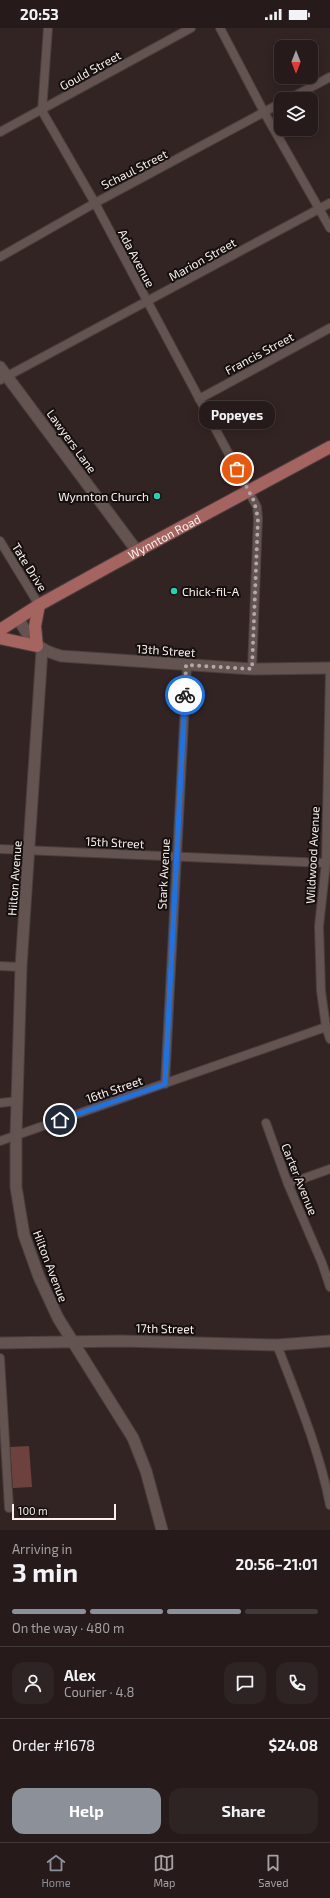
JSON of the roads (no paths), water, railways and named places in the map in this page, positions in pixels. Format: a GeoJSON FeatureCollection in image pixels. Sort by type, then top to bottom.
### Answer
{"type":"FeatureCollection","features":[{"type":"Feature","properties":{"kind":"main road","name":"Wynnton Road"},"geometry":{"type":"LineString","coordinates":[[0,630],[39,605],[330,447]]}},
{"type":"Feature","properties":{"kind":"main road"},"geometry":{"type":"LineString","coordinates":[[0,638],[40,648],[35,626],[39,605]]}},
{"type":"Feature","properties":{"kind":"street"},"geometry":{"type":"LineString","coordinates":[[42,110],[48,28]]}},
{"type":"Feature","properties":{"kind":"street","name":"Gould Street"},"geometry":{"type":"LineString","coordinates":[[0,132],[191,28]]}},
{"type":"Feature","properties":{"kind":"street"},"geometry":{"type":"LineString","coordinates":[[220,28],[264,112],[330,228]]}},
{"type":"Feature","properties":{"kind":"street"},"geometry":{"type":"LineString","coordinates":[[302,92],[330,77]]}},
{"type":"Feature","properties":{"kind":"street","name":"Schaul Street"},"geometry":{"type":"LineString","coordinates":[[0,257],[95,203],[274,107]]}},
{"type":"Feature","properties":{"kind":"street","name":"Ada Avenue"},"geometry":{"type":"LineString","coordinates":[[42,110],[95,203],[248,491]]}},
{"type":"Feature","properties":{"kind":"street","name":"Marion Street"},"geometry":{"type":"LineString","coordinates":[[4,378],[147,303],[330,203]]}},
{"type":"Feature","properties":{"kind":"street","name":"Francis Street"},"geometry":{"type":"LineString","coordinates":[[199,399],[330,328]]}},
{"type":"Feature","properties":{"kind":"street","name":"Lawyers Lane"},"geometry":{"type":"LineString","coordinates":[[0,367],[4,378],[137,551]]}},
{"type":"Feature","properties":{"kind":"street"},"geometry":{"type":"LineString","coordinates":[[248,491],[257,507],[258,518],[252,669]]}},
{"type":"Feature","properties":{"kind":"street","name":"Tate Drive"},"geometry":{"type":"LineString","coordinates":[[0,541],[39,605]]}},
{"type":"Feature","properties":{"kind":"street"},"geometry":{"type":"LineString","coordinates":[[18,618],[31,641],[40,648]]}},
{"type":"Feature","properties":{"kind":"street","name":"13th Street"},"geometry":{"type":"LineString","coordinates":[[40,648],[61,656],[72,657],[252,669],[330,670]]}},
{"type":"Feature","properties":{"kind":"street","name":"Hilton Avenue"},"geometry":{"type":"LineString","coordinates":[[40,648],[21,967],[16,1187],[24,1235],[39,1278],[58,1318],[133,1438],[146,1471],[162,1530]]}},
{"type":"Feature","properties":{"kind":"street","name":"Stark Avenue"},"geometry":{"type":"LineString","coordinates":[[165,1084],[186,665]]}},
{"type":"Feature","properties":{"kind":"street","name":"Wildwood Avenue"},"geometry":{"type":"LineString","coordinates":[[330,670],[328,851],[319,927],[321,991],[326,1027],[330,1039]]}},
{"type":"Feature","properties":{"kind":"street","name":"15th Street"},"geometry":{"type":"LineString","coordinates":[[0,849],[326,863]]}},
{"type":"Feature","properties":{"kind":"street"},"geometry":{"type":"LineString","coordinates":[[0,966],[21,967]]}},
{"type":"Feature","properties":{"kind":"street","name":"16th Street"},"geometry":{"type":"LineString","coordinates":[[0,1141],[326,1027]]}},
{"type":"Feature","properties":{"kind":"street"},"geometry":{"type":"LineString","coordinates":[[0,1103],[17,1101]]}},
{"type":"Feature","properties":{"kind":"street","name":"Carter Avenue"},"geometry":{"type":"LineString","coordinates":[[266,1124],[288,1184],[322,1263],[330,1287]]}},
{"type":"Feature","properties":{"kind":"street"},"geometry":{"type":"LineString","coordinates":[[288,1184],[330,1169]]}},
{"type":"Feature","properties":{"kind":"street","name":"17th Street"},"geometry":{"type":"LineString","coordinates":[[0,1343],[72,1341],[220,1342],[277,1345],[330,1341]]}},
{"type":"Feature","properties":{"kind":"street"},"geometry":{"type":"LineString","coordinates":[[277,1345],[308,1424],[330,1505]]}},
{"type":"Feature","properties":{"kind":"street"},"geometry":{"type":"LineString","coordinates":[[0,1358],[8,1508]]}},
{"type":"Feature","properties":{"kind":"place","name":"Popeyes"},"geometry":{"type":"Point","coordinates":[237,469]}},
{"type":"Feature","properties":{"kind":"place","name":"Wynnton Church"},"geometry":{"type":"Point","coordinates":[157,496]}},
{"type":"Feature","properties":{"kind":"place","name":"Chick-fil-A"},"geometry":{"type":"Point","coordinates":[174,591]}}]}
